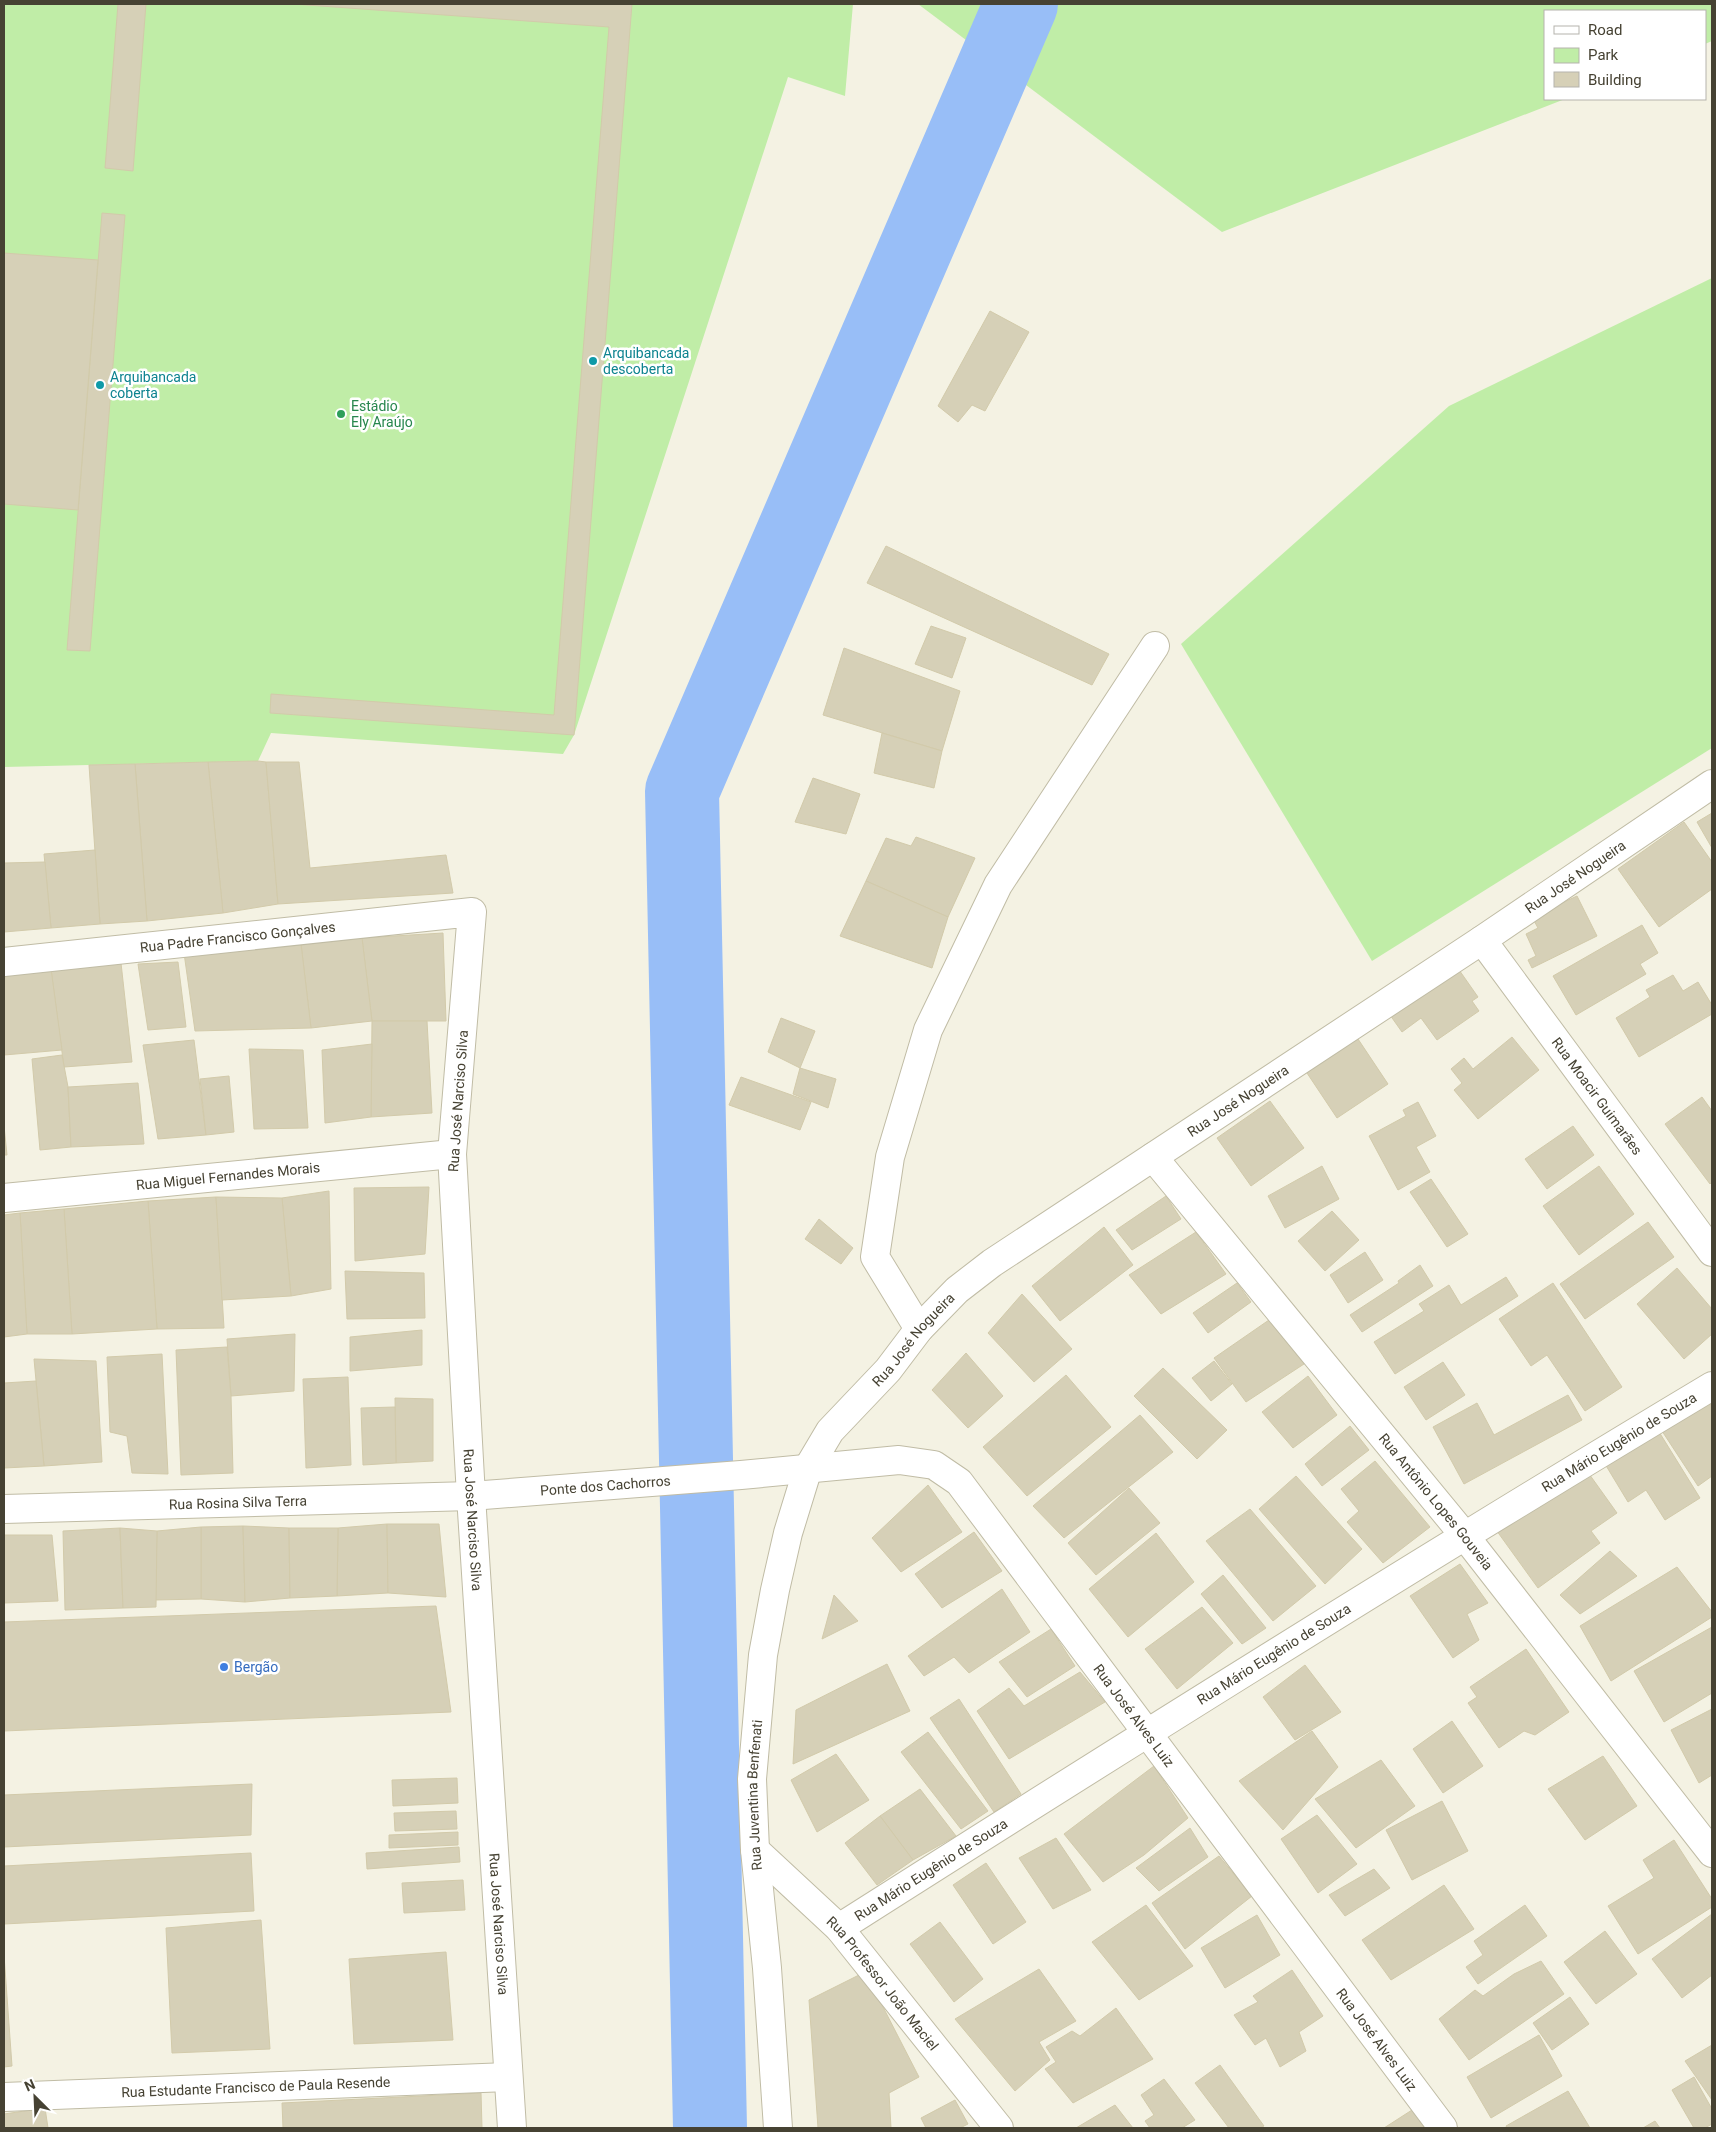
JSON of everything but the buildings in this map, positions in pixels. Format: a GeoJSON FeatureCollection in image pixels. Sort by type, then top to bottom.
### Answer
{"type":"FeatureCollection","features":[{"type":"Feature","properties":{"kind":"street"},"geometry":{"type":"LineString","coordinates":[[919,1329],[875,1257],[890,1157],[928,1030],[998,885],[1155,646]]}},
{"type":"Feature","properties":{"kind":"street","name":"Rua José Nogueira"},"geometry":{"type":"LineString","coordinates":[[808,1468],[830,1431],[888,1370],[919,1329],[957,1290],[992,1263],[1482,940],[1712,784]]}},
{"type":"Feature","properties":{"kind":"street","name":"Rua Padre Francisco Gonçalves"},"geometry":{"type":"LineString","coordinates":[[4,962],[472,912]]}},
{"type":"Feature","properties":{"kind":"street","name":"Rua José Narciso Silva"},"geometry":{"type":"LineString","coordinates":[[472,912],[452,1154],[471,1496],[512,2128]]}},
{"type":"Feature","properties":{"kind":"street","name":"Rua Moacir Guimarães"},"geometry":{"type":"LineString","coordinates":[[1482,940],[1712,1252]]}},
{"type":"Feature","properties":{"kind":"street","name":"Rua Miguel Fernandes Morais"},"geometry":{"type":"LineString","coordinates":[[4,1198],[452,1154]]}},
{"type":"Feature","properties":{"kind":"street","name":"Rua Antônio Lopes Gouveia"},"geometry":{"type":"LineString","coordinates":[[1153,1158],[1464,1535],[1712,1852]]}},
{"type":"Feature","properties":{"kind":"street","name":"Rua Mário Eugênio de Souza"},"geometry":{"type":"LineString","coordinates":[[839,1928],[1147,1732],[1464,1535],[1712,1386]]}},
{"type":"Feature","properties":{"kind":"street","name":"Rua José Alves Luiz"},"geometry":{"type":"LineString","coordinates":[[741,1475],[899,1460],[934,1465],[959,1482],[1443,2128]]}},
{"type":"Feature","properties":{"kind":"street","name":"Rua Juventina Benfenati"},"geometry":{"type":"LineString","coordinates":[[778,2128],[767,1968],[755,1850],[752,1780],[763,1655],[788,1533],[808,1468]]}},
{"type":"Feature","properties":{"kind":"street","name":"Ponte dos Cachorros"},"geometry":{"type":"LineString","coordinates":[[471,1496],[741,1475]]}},
{"type":"Feature","properties":{"kind":"street","name":"Rua Rosina Silva Terra"},"geometry":{"type":"LineString","coordinates":[[4,1509],[471,1496]]}},
{"type":"Feature","properties":{"kind":"street","name":"Rua Professor João Maciel"},"geometry":{"type":"LineString","coordinates":[[755,1850],[839,1928],[998,2128]]}},
{"type":"Feature","properties":{"kind":"street","name":"Rua Estudante Francisco de Paula Resende"},"geometry":{"type":"LineString","coordinates":[[4,2097],[508,2078]]}},
{"type":"Feature","properties":{"kind":"green space","name":"Estádio Ely Araújo"},"geometry":{"type":"Polygon","coordinates":[[[4,4],[853,4],[845,96],[788,77],[574,735],[563,754],[271,733],[258,761],[4,767],[4,4]]]}},
{"type":"Feature","properties":{"kind":"green space"},"geometry":{"type":"Polygon","coordinates":[[[918,4],[1712,4],[1712,41],[1706,44],[1706,10],[1544,10],[1544,100],[1562,100],[1222,232],[918,4]]]}},
{"type":"Feature","properties":{"kind":"green space"},"geometry":{"type":"Polygon","coordinates":[[[1712,278],[1712,748],[1372,961],[1181,644],[1449,406],[1712,278]]]}},
{"type":"Feature","properties":{"kind":"waterway"},"geometry":{"type":"LineString","coordinates":[[710,2128],[682,791],[1021,4]]}},
{"type":"Feature","properties":{"kind":"place","name":"Arquibancada descoberta"},"geometry":{"type":"Point","coordinates":[593,361]}},
{"type":"Feature","properties":{"kind":"place","name":"Arquibancada coberta"},"geometry":{"type":"Point","coordinates":[100,385]}},
{"type":"Feature","properties":{"kind":"place","name":"Estádio Ely Araújo"},"geometry":{"type":"Point","coordinates":[341,414]}},
{"type":"Feature","properties":{"kind":"place","name":"Bergão"},"geometry":{"type":"Point","coordinates":[224,1667]}}]}
